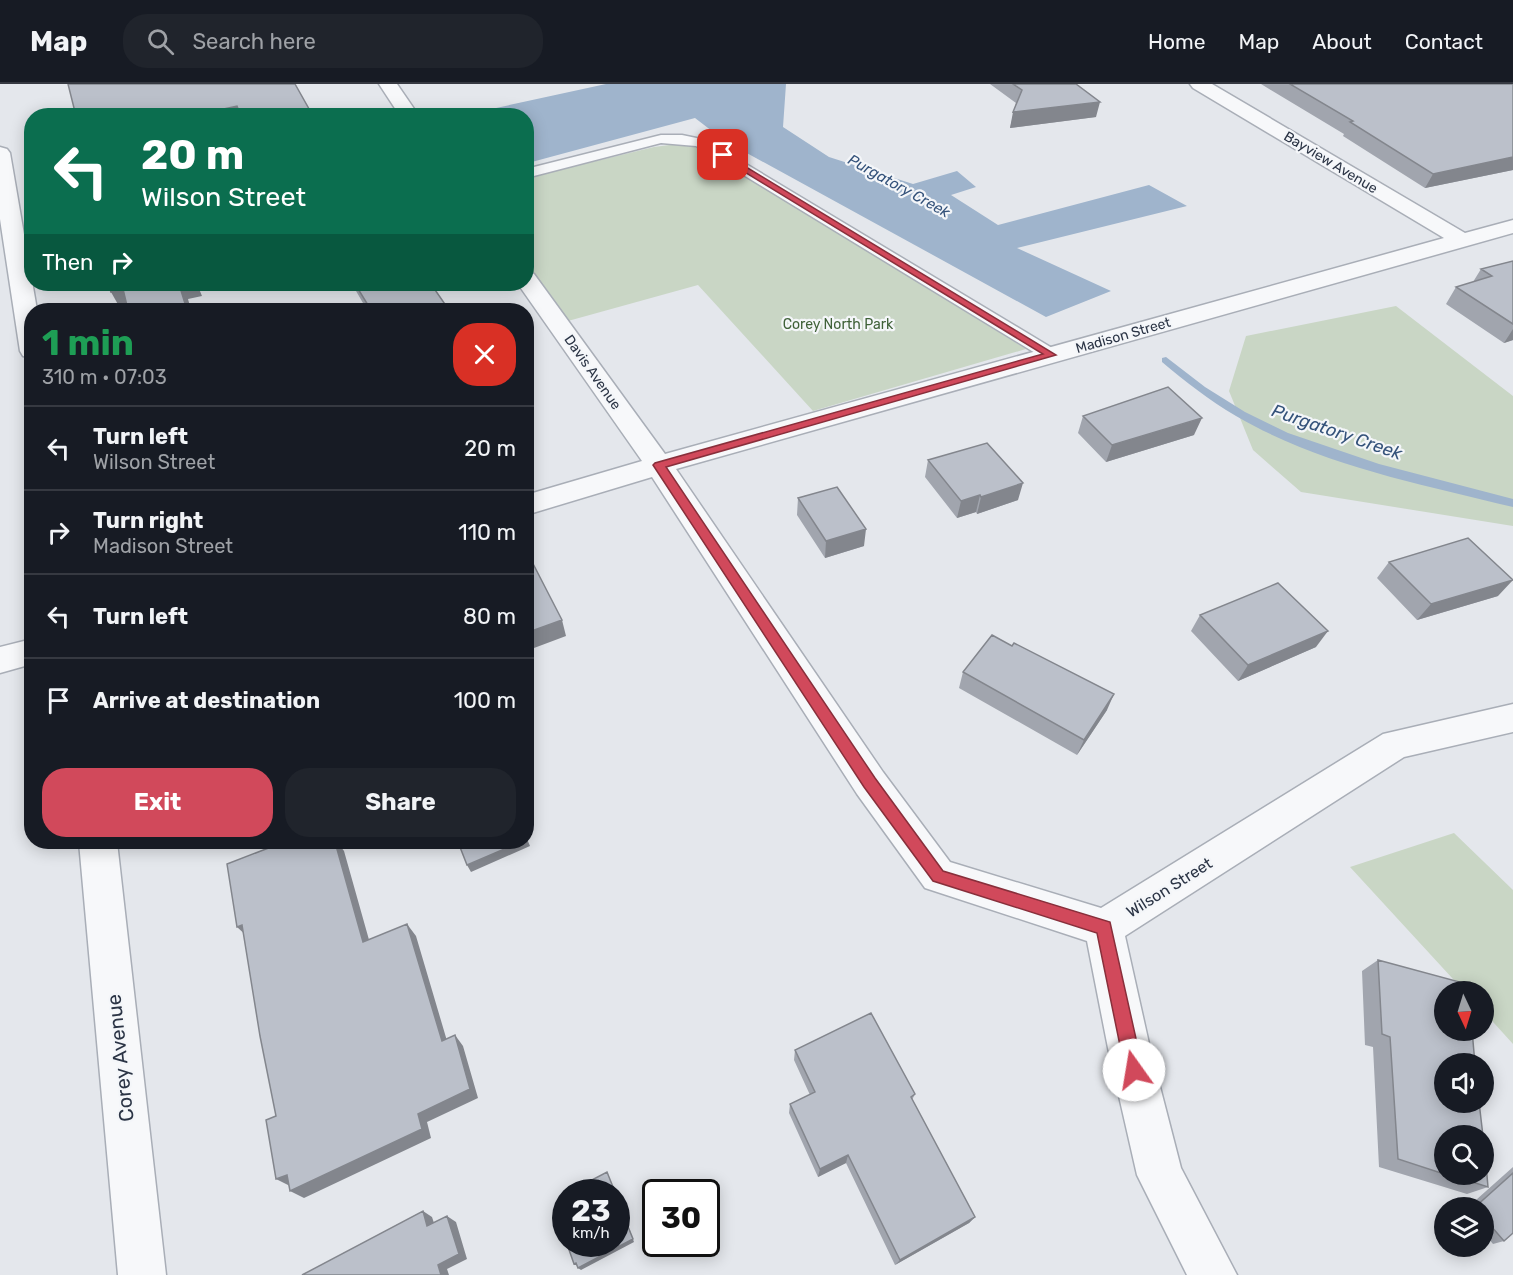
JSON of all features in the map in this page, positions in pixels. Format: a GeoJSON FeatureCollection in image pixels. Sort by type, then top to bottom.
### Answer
{"type":"FeatureCollection","features":[{"type":"Feature","properties":{"kind":"street"},"geometry":{"type":"LineString","coordinates":[[388,84],[404,108]]}},
{"type":"Feature","properties":{"kind":"street","name":"Bayview Avenue"},"geometry":{"type":"LineString","coordinates":[[1199,84],[1462,240]]}},
{"type":"Feature","properties":{"kind":"street"},"geometry":{"type":"LineString","coordinates":[[0,153],[24,303]]}},
{"type":"Feature","properties":{"kind":"street","name":"Madison Street"},"geometry":{"type":"LineString","coordinates":[[534,503],[659,465],[1513,226]]}},
{"type":"Feature","properties":{"kind":"street","name":"Davis Avenue"},"geometry":{"type":"LineString","coordinates":[[534,290],[659,465]]}},
{"type":"Feature","properties":{"kind":"street"},"geometry":{"type":"LineString","coordinates":[[659,465],[870,783],[938,876],[1104,928],[1129,1048],[1160,1175],[1213,1275]]}},
{"type":"Feature","properties":{"kind":"street"},"geometry":{"type":"LineString","coordinates":[[0,660],[24,653]]}},
{"type":"Feature","properties":{"kind":"street","name":"Wilson Street"},"geometry":{"type":"LineString","coordinates":[[1104,928],[1395,744],[1513,718]]}},
{"type":"Feature","properties":{"kind":"street","name":"Corey Avenue"},"geometry":{"type":"LineString","coordinates":[[99,849],[142,1275]]}},
{"type":"Feature","properties":{"kind":"lane"},"geometry":{"type":"LineString","coordinates":[[534,172],[661,139],[702,142],[1051,355]]}},
{"type":"Feature","properties":{"kind":"green space","name":"Corey North Park"},"geometry":{"type":"Polygon","coordinates":[[[677,144],[700,148],[1026,349],[813,411],[698,285],[568,321],[534,273],[534,176],[654,147],[677,144]]]}},
{"type":"Feature","properties":{"kind":"green space"},"geometry":{"type":"Polygon","coordinates":[[[1396,306],[1513,396],[1513,526],[1301,492],[1253,450],[1229,391],[1246,336],[1396,306]]]}},
{"type":"Feature","properties":{"kind":"green space"},"geometry":{"type":"Polygon","coordinates":[[[1454,833],[1513,890],[1513,1044],[1494,1023],[1494,981],[1455,981],[1350,867],[1454,833]]]}},
{"type":"Feature","properties":{"kind":"water"},"geometry":{"type":"Polygon","coordinates":[[[606,84],[786,84],[783,127],[829,157],[913,184],[957,171],[976,187],[951,195],[998,225],[1149,185],[1187,206],[1017,248],[1111,291],[1046,317],[725,141],[695,118],[534,161],[534,108],[496,108],[606,84]]]}},
{"type":"Feature","properties":{"kind":"building"},"geometry":{"type":"Polygon","coordinates":[[[68,84],[295,84],[308,108],[238,108],[237,106],[228,108],[74,108],[68,84]]]}},
{"type":"Feature","properties":{"kind":"building"},"geometry":{"type":"Polygon","coordinates":[[[1013,84],[1076,84],[1100,102],[1013,112],[1022,90],[1013,84]]]}},
{"type":"Feature","properties":{"kind":"building"},"geometry":{"type":"Polygon","coordinates":[[[1290,84],[1513,84],[1513,157],[1433,174],[1350,122],[1353,121],[1290,84]]]}},
{"type":"Feature","properties":{"kind":"building"},"geometry":{"type":"Polygon","coordinates":[[[1513,261],[1513,324],[1456,287],[1492,276],[1481,269],[1513,261]]]}},
{"type":"Feature","properties":{"kind":"building"},"geometry":{"type":"Polygon","coordinates":[[[123,291],[181,291],[185,303],[126,303],[123,291]]]}},
{"type":"Feature","properties":{"kind":"building"},"geometry":{"type":"Polygon","coordinates":[[[359,291],[436,291],[444,303],[367,303],[359,291]]]}},
{"type":"Feature","properties":{"kind":"building"},"geometry":{"type":"Polygon","coordinates":[[[1168,387],[1202,418],[1112,445],[1083,416],[1168,387]]]}},
{"type":"Feature","properties":{"kind":"building"},"geometry":{"type":"Polygon","coordinates":[[[987,443],[1023,483],[961,501],[928,460],[987,443]]]}},
{"type":"Feature","properties":{"kind":"building"},"geometry":{"type":"Polygon","coordinates":[[[837,487],[866,529],[826,541],[798,498],[837,487]]]}},
{"type":"Feature","properties":{"kind":"building"},"geometry":{"type":"Polygon","coordinates":[[[1468,538],[1513,580],[1431,604],[1389,562],[1468,538]]]}},
{"type":"Feature","properties":{"kind":"building"},"geometry":{"type":"Polygon","coordinates":[[[534,566],[562,620],[534,630],[534,566]]]}},
{"type":"Feature","properties":{"kind":"building"},"geometry":{"type":"Polygon","coordinates":[[[1278,583],[1328,631],[1248,665],[1200,615],[1278,583]]]}},
{"type":"Feature","properties":{"kind":"building"},"geometry":{"type":"Polygon","coordinates":[[[992,635],[1012,646],[1014,643],[1114,694],[1084,740],[963,672],[992,635]]]}},
{"type":"Feature","properties":{"kind":"building"},"geometry":{"type":"Polygon","coordinates":[[[266,849],[337,849],[363,942],[407,924],[442,1041],[455,1035],[470,1089],[418,1114],[422,1129],[290,1191],[287,1175],[276,1179],[266,1120],[276,1116],[242,925],[237,927],[227,864],[266,849]]]}},
{"type":"Feature","properties":{"kind":"building"},"geometry":{"type":"Polygon","coordinates":[[[461,849],[505,849],[467,865],[461,849]]]}},
{"type":"Feature","properties":{"kind":"building"},"geometry":{"type":"Polygon","coordinates":[[[1378,960],[1456,981],[1434,981],[1434,1041],[1473,1041],[1474,1053],[1434,1053],[1434,1113],[1480,1113],[1482,1125],[1434,1125],[1434,1171],[1398,1159],[1390,1037],[1382,1034],[1378,960]]]}},
{"type":"Feature","properties":{"kind":"building"},"geometry":{"type":"Polygon","coordinates":[[[871,1013],[915,1094],[911,1097],[975,1217],[900,1260],[848,1155],[820,1169],[790,1104],[815,1092],[795,1050],[871,1013]]]}},
{"type":"Feature","properties":{"kind":"building"},"geometry":{"type":"Polygon","coordinates":[[[607,1172],[610,1179],[594,1179],[607,1172]]]}},
{"type":"Feature","properties":{"kind":"building"},"geometry":{"type":"Polygon","coordinates":[[[1513,1173],[1513,1233],[1504,1241],[1494,1230],[1494,1197],[1486,1197],[1513,1173]]]}},
{"type":"Feature","properties":{"kind":"building"},"geometry":{"type":"Polygon","coordinates":[[[423,1211],[427,1226],[447,1216],[459,1254],[438,1265],[441,1275],[302,1275],[423,1211]]]}},
{"type":"Feature","properties":{"kind":"building"},"geometry":{"type":"Polygon","coordinates":[[[572,1257],[599,1257],[578,1268],[576,1263],[574,1264],[572,1257]]]}},
{"type":"Feature","properties":{"kind":"waterway","name":"Purgatory Creek"},"geometry":{"type":"LineString","coordinates":[[1166,360],[1202,390],[1241,414],[1284,435],[1376,467],[1513,503]]}},
{"type":"Feature","properties":{"kind":"route"},"geometry":{"type":"LineString","coordinates":[[723,155],[1051,355],[659,465],[870,783],[938,876],[1104,928],[1134,1070]]}}]}
